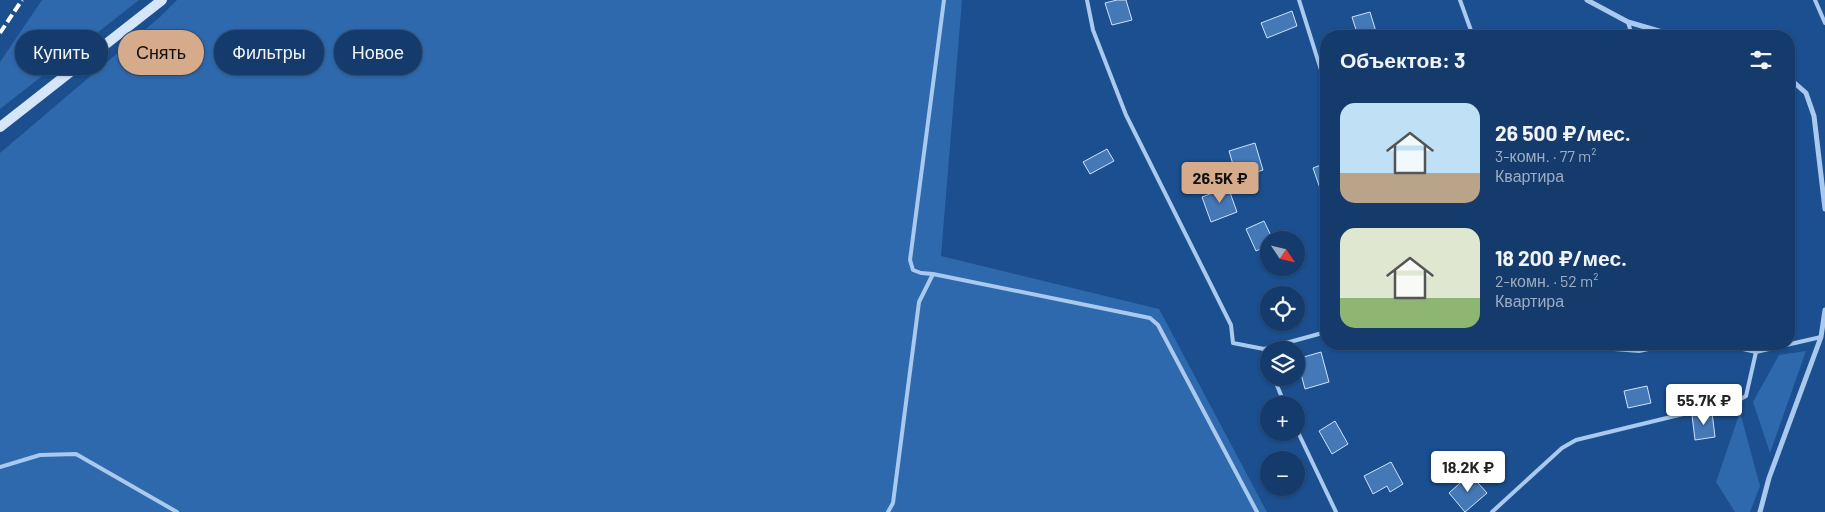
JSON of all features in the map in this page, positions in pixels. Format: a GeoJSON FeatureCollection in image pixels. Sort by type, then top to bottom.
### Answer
{"type":"FeatureCollection","features":[{"type":"Feature","properties":{"kind":"main road"},"geometry":{"type":"LineString","coordinates":[[0,127],[162,0]]}},
{"type":"Feature","properties":{"kind":"street"},"geometry":{"type":"LineString","coordinates":[[1587,0],[1628,22],[1655,30]]}},
{"type":"Feature","properties":{"kind":"street"},"geometry":{"type":"LineString","coordinates":[[1795,83],[1806,93],[1814,116],[1825,208]]}},
{"type":"Feature","properties":{"kind":"street"},"geometry":{"type":"LineString","coordinates":[[1760,512],[1769,478],[1821,337],[1825,310]]}},
{"type":"Feature","properties":{"kind":"lane"},"geometry":{"type":"LineString","coordinates":[[944,0],[910,260],[913,270],[1150,318],[1158,325],[1257,512]]}},
{"type":"Feature","properties":{"kind":"lane"},"geometry":{"type":"LineString","coordinates":[[1087,0],[1093,30],[1126,115],[1231,325],[1233,343],[1260,348]]}},
{"type":"Feature","properties":{"kind":"lane"},"geometry":{"type":"LineString","coordinates":[[1299,0],[1320,67]]}},
{"type":"Feature","properties":{"kind":"lane"},"geometry":{"type":"LineString","coordinates":[[1460,0],[1471,30]]}},
{"type":"Feature","properties":{"kind":"lane"},"geometry":{"type":"LineString","coordinates":[[1815,0],[1825,23]]}},
{"type":"Feature","properties":{"kind":"lane"},"geometry":{"type":"LineString","coordinates":[[1628,22],[1630,30]]}},
{"type":"Feature","properties":{"kind":"lane"},"geometry":{"type":"LineString","coordinates":[[888,512],[893,503],[919,302],[933,274]]}},
{"type":"Feature","properties":{"kind":"lane"},"geometry":{"type":"LineString","coordinates":[[1293,341],[1320,334]]}},
{"type":"Feature","properties":{"kind":"lane"},"geometry":{"type":"LineString","coordinates":[[1795,343],[1821,337]]}},
{"type":"Feature","properties":{"kind":"lane"},"geometry":{"type":"LineString","coordinates":[[1628,350],[1644,350]]}},
{"type":"Feature","properties":{"kind":"lane"},"geometry":{"type":"LineString","coordinates":[[1747,350],[1756,352],[1765,350]]}},
{"type":"Feature","properties":{"kind":"lane"},"geometry":{"type":"LineString","coordinates":[[1492,512],[1562,448],[1576,440],[1736,401],[1746,396],[1756,352]]}},
{"type":"Feature","properties":{"kind":"lane"},"geometry":{"type":"LineString","coordinates":[[1302,441],[1336,512]]}},
{"type":"Feature","properties":{"kind":"lane"},"geometry":{"type":"LineString","coordinates":[[0,467],[40,455],[76,454],[177,512]]}},
{"type":"Feature","properties":{"kind":"shaded area"},"geometry":{"type":"Polygon","coordinates":[[[42,0],[139,0],[101,30],[22,30],[42,0]]]}},
{"type":"Feature","properties":{"kind":"shaded area"},"geometry":{"type":"Polygon","coordinates":[[[177,0],[962,0],[941,256],[1159,309],[1267,512],[0,512],[0,153],[92,75],[108,75],[108,61],[118,53],[118,75],[204,75],[204,30],[145,30],[177,0]]]}},
{"type":"Feature","properties":{"kind":"shaded area"},"geometry":{"type":"Polygon","coordinates":[[[15,40],[15,75],[43,75],[0,109],[0,62],[15,40]]]}},
{"type":"Feature","properties":{"kind":"shaded area"},"geometry":{"type":"Polygon","coordinates":[[[1806,351],[1770,453],[1753,402],[1779,355],[1806,351]]]}},
{"type":"Feature","properties":{"kind":"shaded area"},"geometry":{"type":"Polygon","coordinates":[[[1740,412],[1760,486],[1750,512],[1735,512],[1716,482],[1740,412]]]}},
{"type":"Feature","properties":{"kind":"building"},"geometry":{"type":"Polygon","coordinates":[[[1126,0],[1132,20],[1112,25],[1105,3],[1126,0]]]}},
{"type":"Feature","properties":{"kind":"building"},"geometry":{"type":"Polygon","coordinates":[[[1292,11],[1297,26],[1267,38],[1261,23],[1292,11]]]}},
{"type":"Feature","properties":{"kind":"building"},"geometry":{"type":"Polygon","coordinates":[[[1370,12],[1375,30],[1356,30],[1352,17],[1370,12]]]}},
{"type":"Feature","properties":{"kind":"building"},"geometry":{"type":"Polygon","coordinates":[[[1255,143],[1263,170],[1237,178],[1229,151],[1255,143]]]}},
{"type":"Feature","properties":{"kind":"building"},"geometry":{"type":"Polygon","coordinates":[[[1107,149],[1114,161],[1090,174],[1083,162],[1107,149]]]}},
{"type":"Feature","properties":{"kind":"building"},"geometry":{"type":"Polygon","coordinates":[[[1320,165],[1320,188],[1313,168],[1320,165]]]}},
{"type":"Feature","properties":{"kind":"building"},"geometry":{"type":"Polygon","coordinates":[[[1228,187],[1237,212],[1211,222],[1202,197],[1228,187]]]}},
{"type":"Feature","properties":{"kind":"building"},"geometry":{"type":"Polygon","coordinates":[[[1264,221],[1269,231],[1260,231],[1260,249],[1256,251],[1246,229],[1264,221]]]}},
{"type":"Feature","properties":{"kind":"building"},"geometry":{"type":"Polygon","coordinates":[[[1321,352],[1329,382],[1305,389],[1305,357],[1321,352]]]}},
{"type":"Feature","properties":{"kind":"building"},"geometry":{"type":"Polygon","coordinates":[[[1647,386],[1651,403],[1628,408],[1624,391],[1647,386]]]}},
{"type":"Feature","properties":{"kind":"building"},"geometry":{"type":"Polygon","coordinates":[[[1712,412],[1715,437],[1695,440],[1692,415],[1712,412]]]}},
{"type":"Feature","properties":{"kind":"building"},"geometry":{"type":"Polygon","coordinates":[[[1335,421],[1348,444],[1332,454],[1319,431],[1335,421]]]}},
{"type":"Feature","properties":{"kind":"building"},"geometry":{"type":"Polygon","coordinates":[[[1391,462],[1403,484],[1390,492],[1387,486],[1373,494],[1364,476],[1391,462]]]}},
{"type":"Feature","properties":{"kind":"building"},"geometry":{"type":"Polygon","coordinates":[[[1470,474],[1487,493],[1465,512],[1449,493],[1470,474]]]}},
{"type":"Feature","properties":{"kind":"railway"},"geometry":{"type":"LineString","coordinates":[[0,33],[22,0]]}}]}
